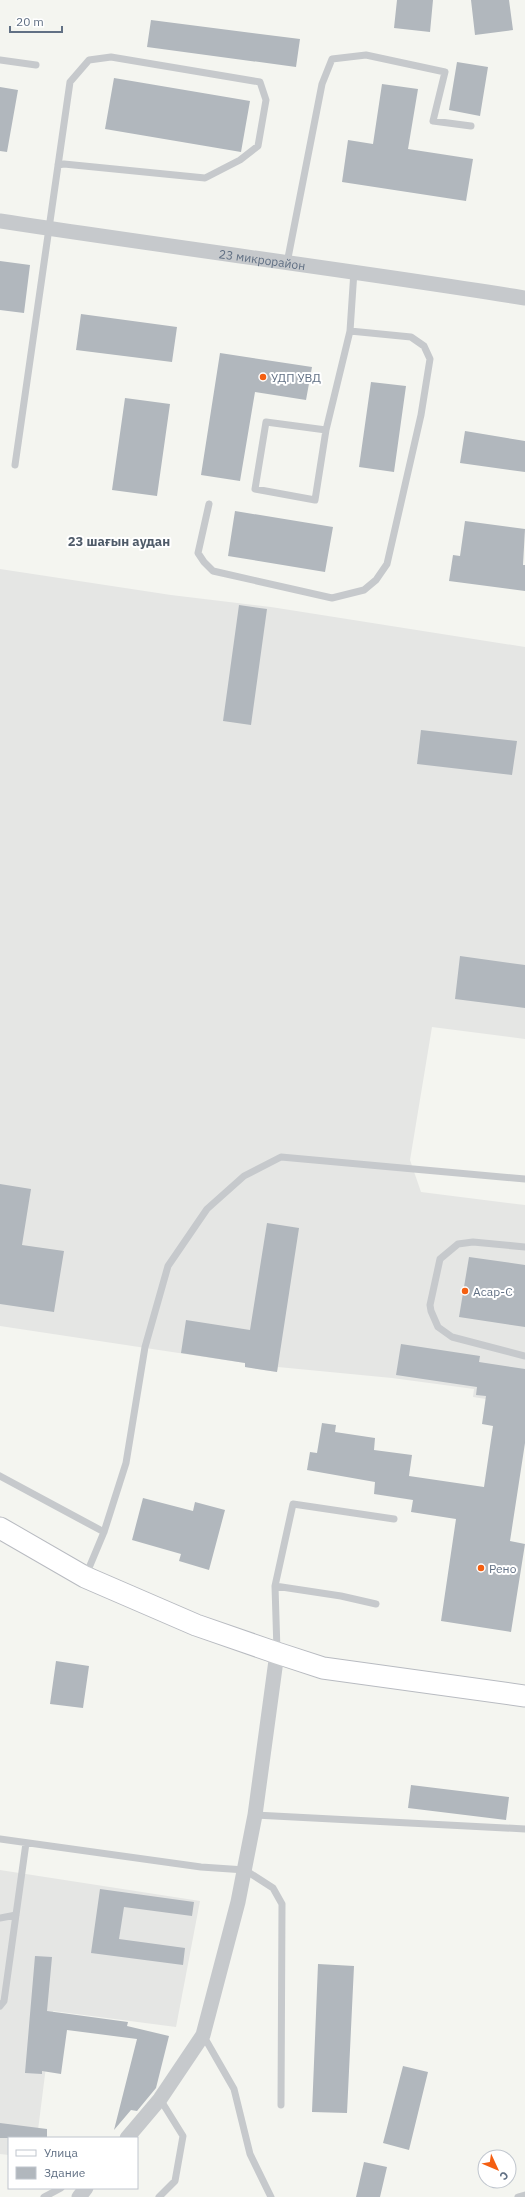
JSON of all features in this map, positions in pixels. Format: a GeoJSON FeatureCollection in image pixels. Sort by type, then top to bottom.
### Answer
{"type":"FeatureCollection","features":[{"type":"Feature","properties":{"kind":"street","name":"23 микрорайон"},"geometry":{"type":"LineString","coordinates":[[0,221],[287,263],[354,271],[525,298]]}},
{"type":"Feature","properties":{"kind":"street"},"geometry":{"type":"LineString","coordinates":[[0,1528],[85,1577],[196,1625],[323,1668],[525,1696]]}},
{"type":"Feature","properties":{"kind":"street"},"geometry":{"type":"LineString","coordinates":[[128,2137],[160,2099],[203,2035],[222,1969],[245,1870],[255,1815],[277,1653]]}},
{"type":"Feature","properties":{"kind":"street"},"geometry":{"type":"LineString","coordinates":[[78,2197],[85,2189]]}},
{"type":"Feature","properties":{"kind":"lane"},"geometry":{"type":"LineString","coordinates":[[287,263],[322,84],[332,59],[366,55],[445,72],[433,121],[471,126]]}},
{"type":"Feature","properties":{"kind":"lane"},"geometry":{"type":"LineString","coordinates":[[15,465],[50,229],[58,165],[70,82],[89,60],[111,57],[260,82],[266,100],[258,146],[240,160],[205,178],[64,164],[58,165]]}},
{"type":"Feature","properties":{"kind":"lane"},"geometry":{"type":"LineString","coordinates":[[0,60],[36,65]]}},
{"type":"Feature","properties":{"kind":"lane"},"geometry":{"type":"LineString","coordinates":[[326,430],[266,422],[255,489],[314,500],[326,430],[350,331],[354,271]]}},
{"type":"Feature","properties":{"kind":"lane"},"geometry":{"type":"LineString","coordinates":[[209,504],[198,553],[204,562],[213,570],[332,598],[364,590],[376,580],[388,564],[421,415],[430,359],[424,346],[411,337],[350,331]]}},
{"type":"Feature","properties":{"kind":"lane"},"geometry":{"type":"LineString","coordinates":[[85,1577],[104,1532],[126,1463],[145,1347],[168,1266],[207,1209],[244,1176],[281,1157],[525,1179]]}},
{"type":"Feature","properties":{"kind":"lane"},"geometry":{"type":"LineString","coordinates":[[525,1247],[473,1242],[458,1244],[440,1259],[430,1305],[433,1318],[438,1327],[448,1335],[525,1356]]}},
{"type":"Feature","properties":{"kind":"lane"},"geometry":{"type":"LineString","coordinates":[[0,1476],[104,1532]]}},
{"type":"Feature","properties":{"kind":"lane"},"geometry":{"type":"LineString","coordinates":[[277,1653],[275,1586],[292,1504],[394,1519]]}},
{"type":"Feature","properties":{"kind":"lane"},"geometry":{"type":"LineString","coordinates":[[275,1586],[341,1596],[376,1604]]}},
{"type":"Feature","properties":{"kind":"lane"},"geometry":{"type":"LineString","coordinates":[[255,1815],[525,1829]]}},
{"type":"Feature","properties":{"kind":"lane"},"geometry":{"type":"LineString","coordinates":[[0,1839],[201,1867],[245,1870],[274,1888],[282,1904],[281,2105]]}},
{"type":"Feature","properties":{"kind":"lane"},"geometry":{"type":"LineString","coordinates":[[0,2006],[4,2001],[26,1843]]}},
{"type":"Feature","properties":{"kind":"lane"},"geometry":{"type":"LineString","coordinates":[[0,1918],[16,1915]]}},
{"type":"Feature","properties":{"kind":"lane"},"geometry":{"type":"LineString","coordinates":[[203,2035],[234,2089],[250,2154],[271,2197]]}},
{"type":"Feature","properties":{"kind":"lane"},"geometry":{"type":"LineString","coordinates":[[159,2197],[175,2181],[183,2136],[160,2099]]}},
{"type":"Feature","properties":{"kind":"lane"},"geometry":{"type":"LineString","coordinates":[[44,2197],[59,2189]]}},
{"type":"Feature","properties":{"kind":"lane"},"geometry":{"type":"LineString","coordinates":[[518,2197],[525,2195]]}},
{"type":"Feature","properties":{"kind":"shaded area"},"geometry":{"type":"Polygon","coordinates":[[[0,569],[171,595],[271,607],[525,647],[525,1039],[432,1027],[410,1160],[421,1192],[525,1205],[525,1405],[473,1397],[474,1389],[392,1378],[278,1367],[277,1372],[245,1367],[245,1363],[0,1326],[0,569]]]}},
{"type":"Feature","properties":{"kind":"shaded area"},"geometry":{"type":"Polygon","coordinates":[[[0,1870],[200,1901],[176,2027],[53,2011],[37,2137],[8,2137],[8,2155],[0,2154],[0,1870]]]}},
{"type":"Feature","properties":{"kind":"building"},"geometry":{"type":"Polygon","coordinates":[[[397,0],[433,0],[430,32],[394,28],[397,0]]]}},
{"type":"Feature","properties":{"kind":"building"},"geometry":{"type":"Polygon","coordinates":[[[471,0],[509,0],[513,30],[475,35],[471,0]]]}},
{"type":"Feature","properties":{"kind":"building"},"geometry":{"type":"Polygon","coordinates":[[[151,20],[300,39],[296,67],[147,47],[151,20]]]}},
{"type":"Feature","properties":{"kind":"building"},"geometry":{"type":"Polygon","coordinates":[[[457,62],[488,67],[480,116],[449,110],[457,62]]]}},
{"type":"Feature","properties":{"kind":"building"},"geometry":{"type":"Polygon","coordinates":[[[114,78],[250,101],[241,152],[105,129],[114,78]]]}},
{"type":"Feature","properties":{"kind":"building"},"geometry":{"type":"Polygon","coordinates":[[[382,84],[418,89],[408,149],[473,159],[466,201],[342,182],[348,140],[373,144],[382,84]]]}},
{"type":"Feature","properties":{"kind":"building"},"geometry":{"type":"Polygon","coordinates":[[[0,87],[18,90],[7,152],[0,151],[0,87]]]}},
{"type":"Feature","properties":{"kind":"building"},"geometry":{"type":"Polygon","coordinates":[[[0,261],[30,265],[24,313],[0,310],[0,261]]]}},
{"type":"Feature","properties":{"kind":"building"},"geometry":{"type":"Polygon","coordinates":[[[81,314],[177,327],[172,362],[76,350],[81,314]]]}},
{"type":"Feature","properties":{"kind":"building"},"geometry":{"type":"Polygon","coordinates":[[[220,353],[312,367],[306,400],[255,392],[240,481],[201,475],[220,353]]]}},
{"type":"Feature","properties":{"kind":"building"},"geometry":{"type":"Polygon","coordinates":[[[371,382],[406,386],[394,472],[359,467],[371,382]]]}},
{"type":"Feature","properties":{"kind":"building"},"geometry":{"type":"Polygon","coordinates":[[[125,398],[170,404],[157,496],[112,490],[125,398]]]}},
{"type":"Feature","properties":{"kind":"building"},"geometry":{"type":"Polygon","coordinates":[[[465,431],[525,441],[525,472],[460,463],[465,431]]]}},
{"type":"Feature","properties":{"kind":"building"},"geometry":{"type":"Polygon","coordinates":[[[235,511],[333,527],[325,572],[228,556],[235,511]]]}},
{"type":"Feature","properties":{"kind":"building"},"geometry":{"type":"Polygon","coordinates":[[[465,521],[525,529],[523,565],[525,565],[525,591],[449,581],[453,555],[460,556],[465,521]]]}},
{"type":"Feature","properties":{"kind":"building"},"geometry":{"type":"Polygon","coordinates":[[[239,605],[267,609],[251,725],[223,721],[239,605]]]}},
{"type":"Feature","properties":{"kind":"building"},"geometry":{"type":"Polygon","coordinates":[[[421,730],[517,741],[512,775],[417,764],[421,730]]]}},
{"type":"Feature","properties":{"kind":"building"},"geometry":{"type":"Polygon","coordinates":[[[460,956],[525,965],[525,1008],[455,999],[460,956]]]}},
{"type":"Feature","properties":{"kind":"building"},"geometry":{"type":"Polygon","coordinates":[[[0,1184],[31,1189],[22,1245],[64,1251],[54,1312],[0,1304],[0,1184]]]}},
{"type":"Feature","properties":{"kind":"building"},"geometry":{"type":"Polygon","coordinates":[[[267,1223],[299,1228],[277,1372],[245,1367],[245,1363],[181,1353],[186,1320],[250,1330],[267,1223]]]}},
{"type":"Feature","properties":{"kind":"building"},"geometry":{"type":"Polygon","coordinates":[[[469,1257],[525,1265],[525,1327],[459,1317],[469,1257]]]}},
{"type":"Feature","properties":{"kind":"building"},"geometry":{"type":"Polygon","coordinates":[[[401,1344],[480,1356],[479,1362],[525,1369],[525,1443],[510,1541],[525,1544],[511,1632],[441,1621],[456,1519],[411,1512],[413,1500],[374,1494],[375,1482],[307,1470],[310,1452],[317,1453],[322,1423],[336,1425],[335,1432],[375,1438],[374,1450],[412,1455],[409,1476],[484,1487],[493,1426],[482,1424],[486,1396],[476,1395],[477,1387],[396,1375],[401,1344]]]}},
{"type":"Feature","properties":{"kind":"building"},"geometry":{"type":"Polygon","coordinates":[[[143,1498],[193,1511],[195,1502],[225,1510],[209,1570],[179,1561],[181,1554],[132,1540],[143,1498]]]}},
{"type":"Feature","properties":{"kind":"building"},"geometry":{"type":"Polygon","coordinates":[[[56,1661],[89,1666],[83,1708],[50,1704],[56,1661]]]}},
{"type":"Feature","properties":{"kind":"building"},"geometry":{"type":"Polygon","coordinates":[[[411,1785],[509,1797],[506,1820],[408,1808],[411,1785]]]}},
{"type":"Feature","properties":{"kind":"building"},"geometry":{"type":"Polygon","coordinates":[[[100,1889],[194,1902],[192,1916],[124,1907],[119,1939],[185,1948],[183,1965],[91,1953],[100,1889]]]}},
{"type":"Feature","properties":{"kind":"building"},"geometry":{"type":"Polygon","coordinates":[[[35,1956],[52,1957],[47,2011],[128,2022],[127,2026],[169,2036],[156,2088],[137,2111],[131,2110],[114,2130],[137,2039],[67,2030],[61,2074],[42,2071],[42,2074],[25,2073],[35,1956]]]}},
{"type":"Feature","properties":{"kind":"building"},"geometry":{"type":"Polygon","coordinates":[[[318,1964],[354,1966],[347,2113],[312,2112],[318,1964]]]}},
{"type":"Feature","properties":{"kind":"building"},"geometry":{"type":"Polygon","coordinates":[[[403,2066],[428,2072],[409,2150],[383,2143],[403,2066]]]}},
{"type":"Feature","properties":{"kind":"building"},"geometry":{"type":"Polygon","coordinates":[[[0,2123],[47,2129],[47,2137],[0,2138],[0,2123]]]}},
{"type":"Feature","properties":{"kind":"building"},"geometry":{"type":"Polygon","coordinates":[[[364,2162],[387,2167],[380,2197],[356,2197],[364,2162]]]}},
{"type":"Feature","properties":{"kind":"place","name":"УДП УВД"},"geometry":{"type":"Point","coordinates":[263,377]}},
{"type":"Feature","properties":{"kind":"place","name":"Асар-С"},"geometry":{"type":"Point","coordinates":[465,1291]}},
{"type":"Feature","properties":{"kind":"place","name":"Рено"},"geometry":{"type":"Point","coordinates":[481,1568]}},
{"type":"Feature","properties":{"kind":"district","name":"23 шағын аудан"},"geometry":{"type":"Point","coordinates":[119,541]}}]}
